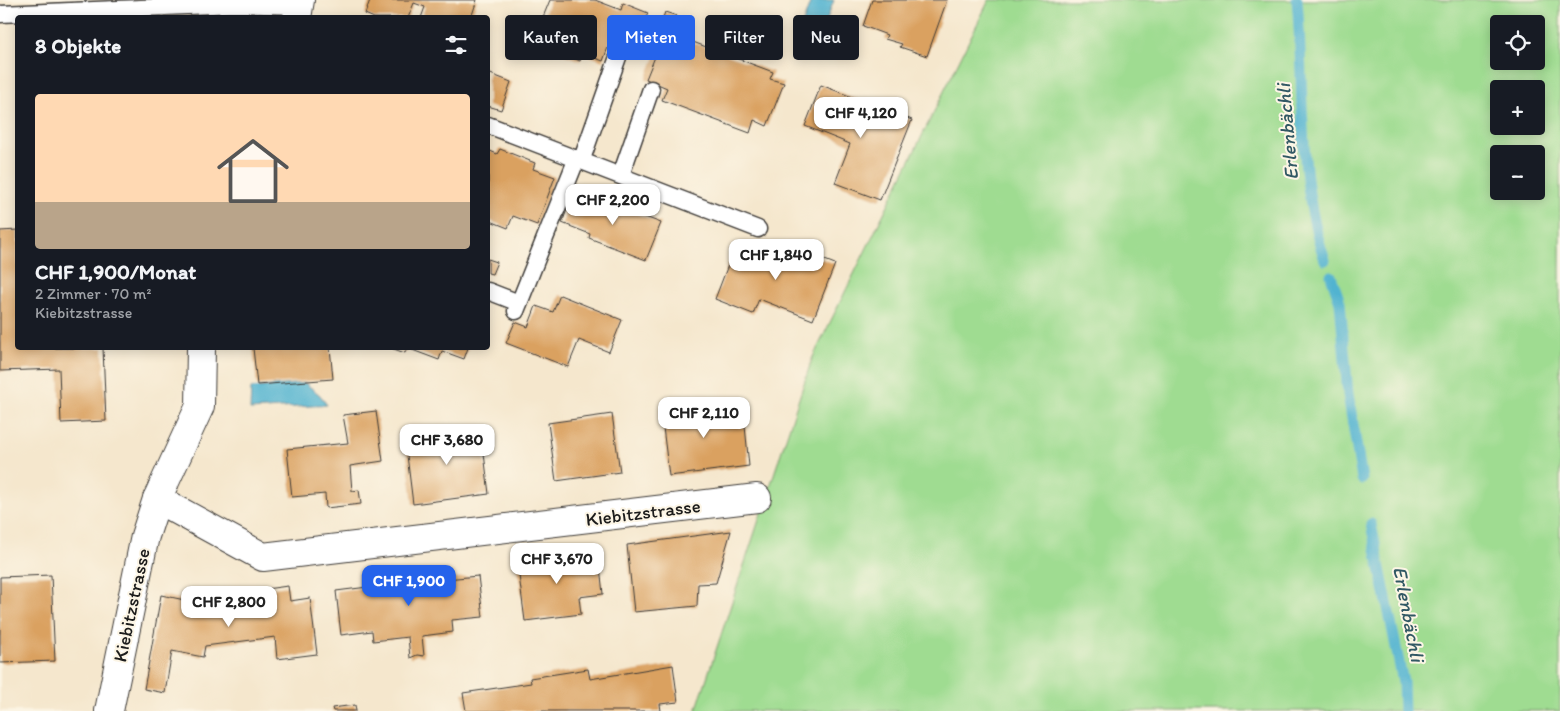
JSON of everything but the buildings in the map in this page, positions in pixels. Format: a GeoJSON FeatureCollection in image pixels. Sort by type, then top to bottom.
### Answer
{"type":"FeatureCollection","features":[{"type":"Feature","properties":{"kind":"street","name":"Kiebitzstrasse"},"geometry":{"type":"LineString","coordinates":[[109,711],[145,536],[157,499],[192,427],[200,406],[201,350]]}},
{"type":"Feature","properties":{"kind":"street","name":"Kiebitzstrasse"},"geometry":{"type":"LineString","coordinates":[[157,499],[263,557],[757,498]]}},
{"type":"Feature","properties":{"kind":"lane"},"geometry":{"type":"LineString","coordinates":[[0,14],[82,6],[235,4],[298,8]]}},
{"type":"Feature","properties":{"kind":"lane"},"geometry":{"type":"LineString","coordinates":[[490,292],[517,307],[579,158],[617,60]]}},
{"type":"Feature","properties":{"kind":"lane"},"geometry":{"type":"LineString","coordinates":[[621,175],[651,89]]}},
{"type":"Feature","properties":{"kind":"lane"},"geometry":{"type":"LineString","coordinates":[[490,126],[579,158],[758,229]]}},
{"type":"Feature","properties":{"kind":"green space"},"geometry":{"type":"Polygon","coordinates":[[[989,0],[1560,0],[1560,711],[696,711],[812,359],[989,0]]]}},
{"type":"Feature","properties":{"kind":"water"},"geometry":{"type":"Polygon","coordinates":[[[811,0],[834,0],[828,15],[806,15],[811,0]]]}},
{"type":"Feature","properties":{"kind":"water"},"geometry":{"type":"Polygon","coordinates":[[[305,383],[320,395],[327,405],[250,410],[251,388],[305,383]]]}},
{"type":"Feature","properties":{"kind":"waterway","name":"Erlenbächli"},"geometry":{"type":"LineString","coordinates":[[1297,0],[1306,164],[1316,229],[1325,260]]}},
{"type":"Feature","properties":{"kind":"waterway","name":"Erlenbächli"},"geometry":{"type":"LineString","coordinates":[[1331,276],[1340,302],[1348,394],[1362,479]]}},
{"type":"Feature","properties":{"kind":"waterway","name":"Erlenbächli"},"geometry":{"type":"LineString","coordinates":[[1371,524],[1403,682],[1404,711]]}}]}
